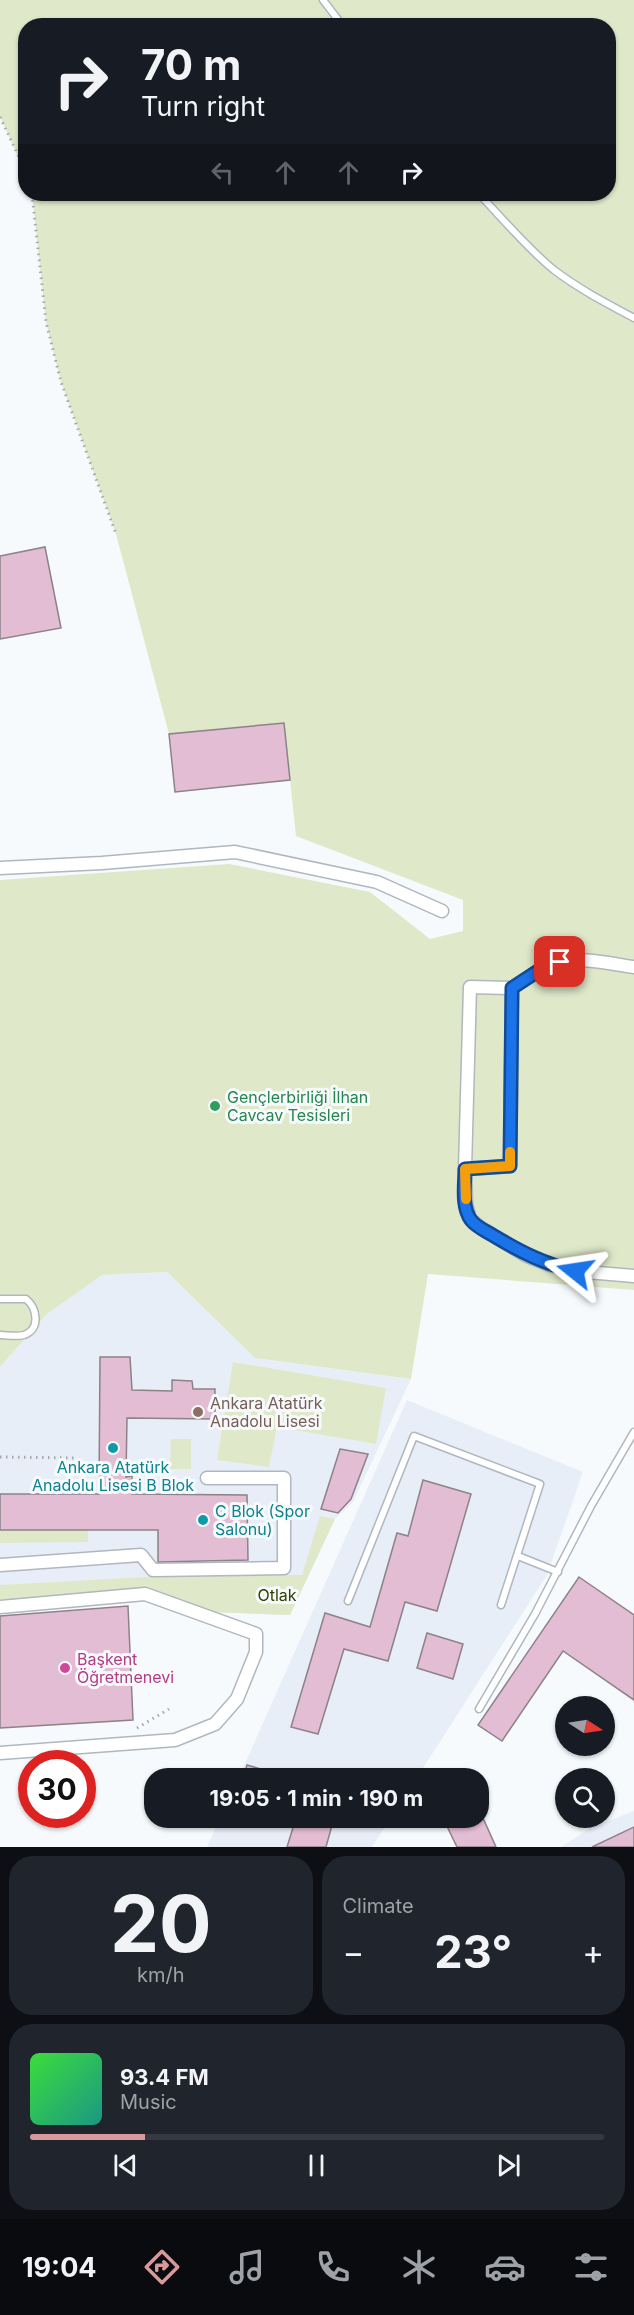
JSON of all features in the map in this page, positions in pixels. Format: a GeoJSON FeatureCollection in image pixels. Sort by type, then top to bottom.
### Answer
{"type":"FeatureCollection","features":[{"type":"Feature","properties":{"kind":"street"},"geometry":{"type":"LineString","coordinates":[[0,868],[102,863],[235,852],[377,882],[442,911]]}},
{"type":"Feature","properties":{"kind":"street"},"geometry":{"type":"LineString","coordinates":[[634,967],[581,961],[560,962],[538,971],[512,988],[470,987],[465,1169],[466,1204],[470,1219],[481,1228],[527,1256],[550,1265],[575,1271],[634,1276]]}},
{"type":"Feature","properties":{"kind":"street"},"geometry":{"type":"LineString","coordinates":[[465,1169],[510,1166],[512,988]]}},
{"type":"Feature","properties":{"kind":"street"},"geometry":{"type":"LineString","coordinates":[[0,1565],[141,1555],[153,1570],[284,1568],[284,1478],[207,1478]]}},
{"type":"Feature","properties":{"kind":"street"},"geometry":{"type":"LineString","coordinates":[[0,1607],[145,1594],[256,1634],[256,1652],[237,1699],[214,1724],[175,1740],[0,1753]]}},
{"type":"Feature","properties":{"kind":"lane"},"geometry":{"type":"LineString","coordinates":[[323,0],[338,18]]}},
{"type":"Feature","properties":{"kind":"lane"},"geometry":{"type":"LineString","coordinates":[[486,201],[553,268],[595,297],[634,318]]}},
{"type":"Feature","properties":{"kind":"lane"},"geometry":{"type":"LineString","coordinates":[[0,1299],[26,1299],[34,1307],[36,1318],[32,1328],[23,1335],[0,1335]]}},
{"type":"Feature","properties":{"kind":"lane"},"geometry":{"type":"LineString","coordinates":[[479,1709],[536,1614],[591,1506],[634,1432]]}},
{"type":"Feature","properties":{"kind":"lane"},"geometry":{"type":"LineString","coordinates":[[348,1601],[414,1436],[540,1484],[501,1605]]}},
{"type":"Feature","properties":{"kind":"lane"},"geometry":{"type":"LineString","coordinates":[[518,1556],[558,1572]]}},
{"type":"Feature","properties":{"kind":"path"},"geometry":{"type":"LineString","coordinates":[[0,117],[18,155]]}},
{"type":"Feature","properties":{"kind":"path"},"geometry":{"type":"LineString","coordinates":[[33,201],[46,322],[61,382],[116,534]]}},
{"type":"Feature","properties":{"kind":"path"},"geometry":{"type":"LineString","coordinates":[[0,1457],[77,1458]]}},
{"type":"Feature","properties":{"kind":"path"},"geometry":{"type":"LineString","coordinates":[[128,1729],[139,1728],[169,1709]]}},
{"type":"Feature","properties":{"kind":"shaded area","name":"Ankara Atatürk Anadolu Lisesi"},"geometry":{"type":"Polygon","coordinates":[[[167,1272],[255,1358],[411,1379],[353,1502],[335,1519],[290,1615],[209,1612],[148,1587],[0,1601],[0,1367],[47,1314],[101,1275],[167,1272]]]}},
{"type":"Feature","properties":{"kind":"shaded area"},"geometry":{"type":"Polygon","coordinates":[[[407,1400],[583,1472],[547,1575],[423,1768],[243,1768],[407,1400]]]}},
{"type":"Feature","properties":{"kind":"shaded area"},"geometry":{"type":"Polygon","coordinates":[[[634,1811],[634,1847],[561,1847],[590,1828],[615,1828],[615,1818],[634,1811]]]}},
{"type":"Feature","properties":{"kind":"shaded area"},"geometry":{"type":"Polygon","coordinates":[[[216,1828],[384,1828],[372,1847],[207,1847],[216,1828]]]}},
{"type":"Feature","properties":{"kind":"green space"},"geometry":{"type":"Polygon","coordinates":[[[0,0],[634,0],[634,1290],[428,1274],[411,1379],[255,1358],[167,1272],[102,1275],[47,1314],[0,1367],[0,880],[229,864],[370,892],[430,939],[463,931],[463,900],[296,836],[284,723],[169,734],[116,534],[61,382],[46,322],[33,201],[616,201],[616,18],[18,18],[18,157],[0,117],[0,0]]]}},
{"type":"Feature","properties":{"kind":"green space"},"geometry":{"type":"Polygon","coordinates":[[[233,1362],[386,1388],[376,1444],[277,1427],[269,1467],[217,1460],[233,1362]]]}},
{"type":"Feature","properties":{"kind":"green space"},"geometry":{"type":"Polygon","coordinates":[[[171,1439],[191,1439],[191,1469],[170,1469],[171,1439]]]}},
{"type":"Feature","properties":{"kind":"green space","name":"Otlak"},"geometry":{"type":"Polygon","coordinates":[[[320,1516],[335,1519],[290,1615],[209,1612],[148,1587],[0,1600],[0,1585],[163,1576],[302,1575],[320,1516]]]}},
{"type":"Feature","properties":{"kind":"green space"},"geometry":{"type":"Polygon","coordinates":[[[88,1529],[88,1542],[0,1543],[0,1530],[88,1529]]]}},
{"type":"Feature","properties":{"kind":"building"},"geometry":{"type":"Polygon","coordinates":[[[45,547],[61,628],[0,639],[0,556],[45,547]]]}},
{"type":"Feature","properties":{"kind":"building"},"geometry":{"type":"Polygon","coordinates":[[[284,723],[290,780],[175,792],[169,734],[284,723]]]}},
{"type":"Feature","properties":{"kind":"building"},"geometry":{"type":"Polygon","coordinates":[[[100,1357],[130,1357],[132,1390],[172,1391],[172,1380],[192,1381],[193,1389],[215,1389],[215,1419],[127,1418],[126,1477],[132,1476],[132,1494],[247,1495],[248,1560],[158,1562],[158,1530],[0,1530],[0,1494],[99,1494],[100,1357]]]}},
{"type":"Feature","properties":{"kind":"building"},"geometry":{"type":"Polygon","coordinates":[[[340,1449],[368,1454],[351,1499],[338,1513],[321,1509],[340,1449]]]}},
{"type":"Feature","properties":{"kind":"building"},"geometry":{"type":"Polygon","coordinates":[[[423,1480],[471,1494],[437,1611],[405,1602],[388,1661],[344,1649],[318,1734],[291,1727],[325,1613],[370,1627],[397,1533],[408,1536],[423,1480]]]}},
{"type":"Feature","properties":{"kind":"building"},"geometry":{"type":"Polygon","coordinates":[[[579,1577],[634,1615],[634,1700],[563,1651],[502,1741],[478,1725],[579,1577]]]}},
{"type":"Feature","properties":{"kind":"building","name":"Başkent Öğretmenevi"},"geometry":{"type":"Polygon","coordinates":[[[128,1606],[133,1720],[0,1728],[0,1616],[128,1606]]]}},
{"type":"Feature","properties":{"kind":"building"},"geometry":{"type":"Polygon","coordinates":[[[427,1633],[463,1644],[453,1679],[417,1668],[427,1633]]]}},
{"type":"Feature","properties":{"kind":"building"},"geometry":{"type":"Polygon","coordinates":[[[634,1827],[634,1847],[592,1847],[634,1827]]]}},
{"type":"Feature","properties":{"kind":"building"},"geometry":{"type":"Polygon","coordinates":[[[293,1828],[331,1828],[326,1847],[287,1847],[293,1828]]]}},
{"type":"Feature","properties":{"kind":"building"},"geometry":{"type":"Polygon","coordinates":[[[448,1828],[487,1828],[496,1847],[457,1847],[448,1828]]]}},
{"type":"Feature","properties":{"kind":"slow traffic"},"geometry":{"type":"LineString","coordinates":[[466,1199],[465,1169],[510,1166],[510,1152]]}},
{"type":"Feature","properties":{"kind":"place","name":"Gençlerbirliği İlhan Cavcav Tesisleri"},"geometry":{"type":"Point","coordinates":[215,1106]}},
{"type":"Feature","properties":{"kind":"place","name":"Ankara Atatürk Anadolu Lisesi"},"geometry":{"type":"Point","coordinates":[198,1412]}},
{"type":"Feature","properties":{"kind":"place","name":"Ankara Atatürk Anadolu Lisesi B Blok"},"geometry":{"type":"Point","coordinates":[113,1448]}},
{"type":"Feature","properties":{"kind":"place","name":"C Blok (Spor Salonu)"},"geometry":{"type":"Point","coordinates":[203,1520]}},
{"type":"Feature","properties":{"kind":"place","name":"Başkent Öğretmenevi"},"geometry":{"type":"Point","coordinates":[65,1668]}},
{"type":"Feature","properties":{"kind":"route"},"geometry":{"type":"LineString","coordinates":[[560,962],[538,971],[512,988],[510,1166],[465,1169],[466,1204],[470,1219],[481,1228],[527,1256],[575,1271]]}}]}
